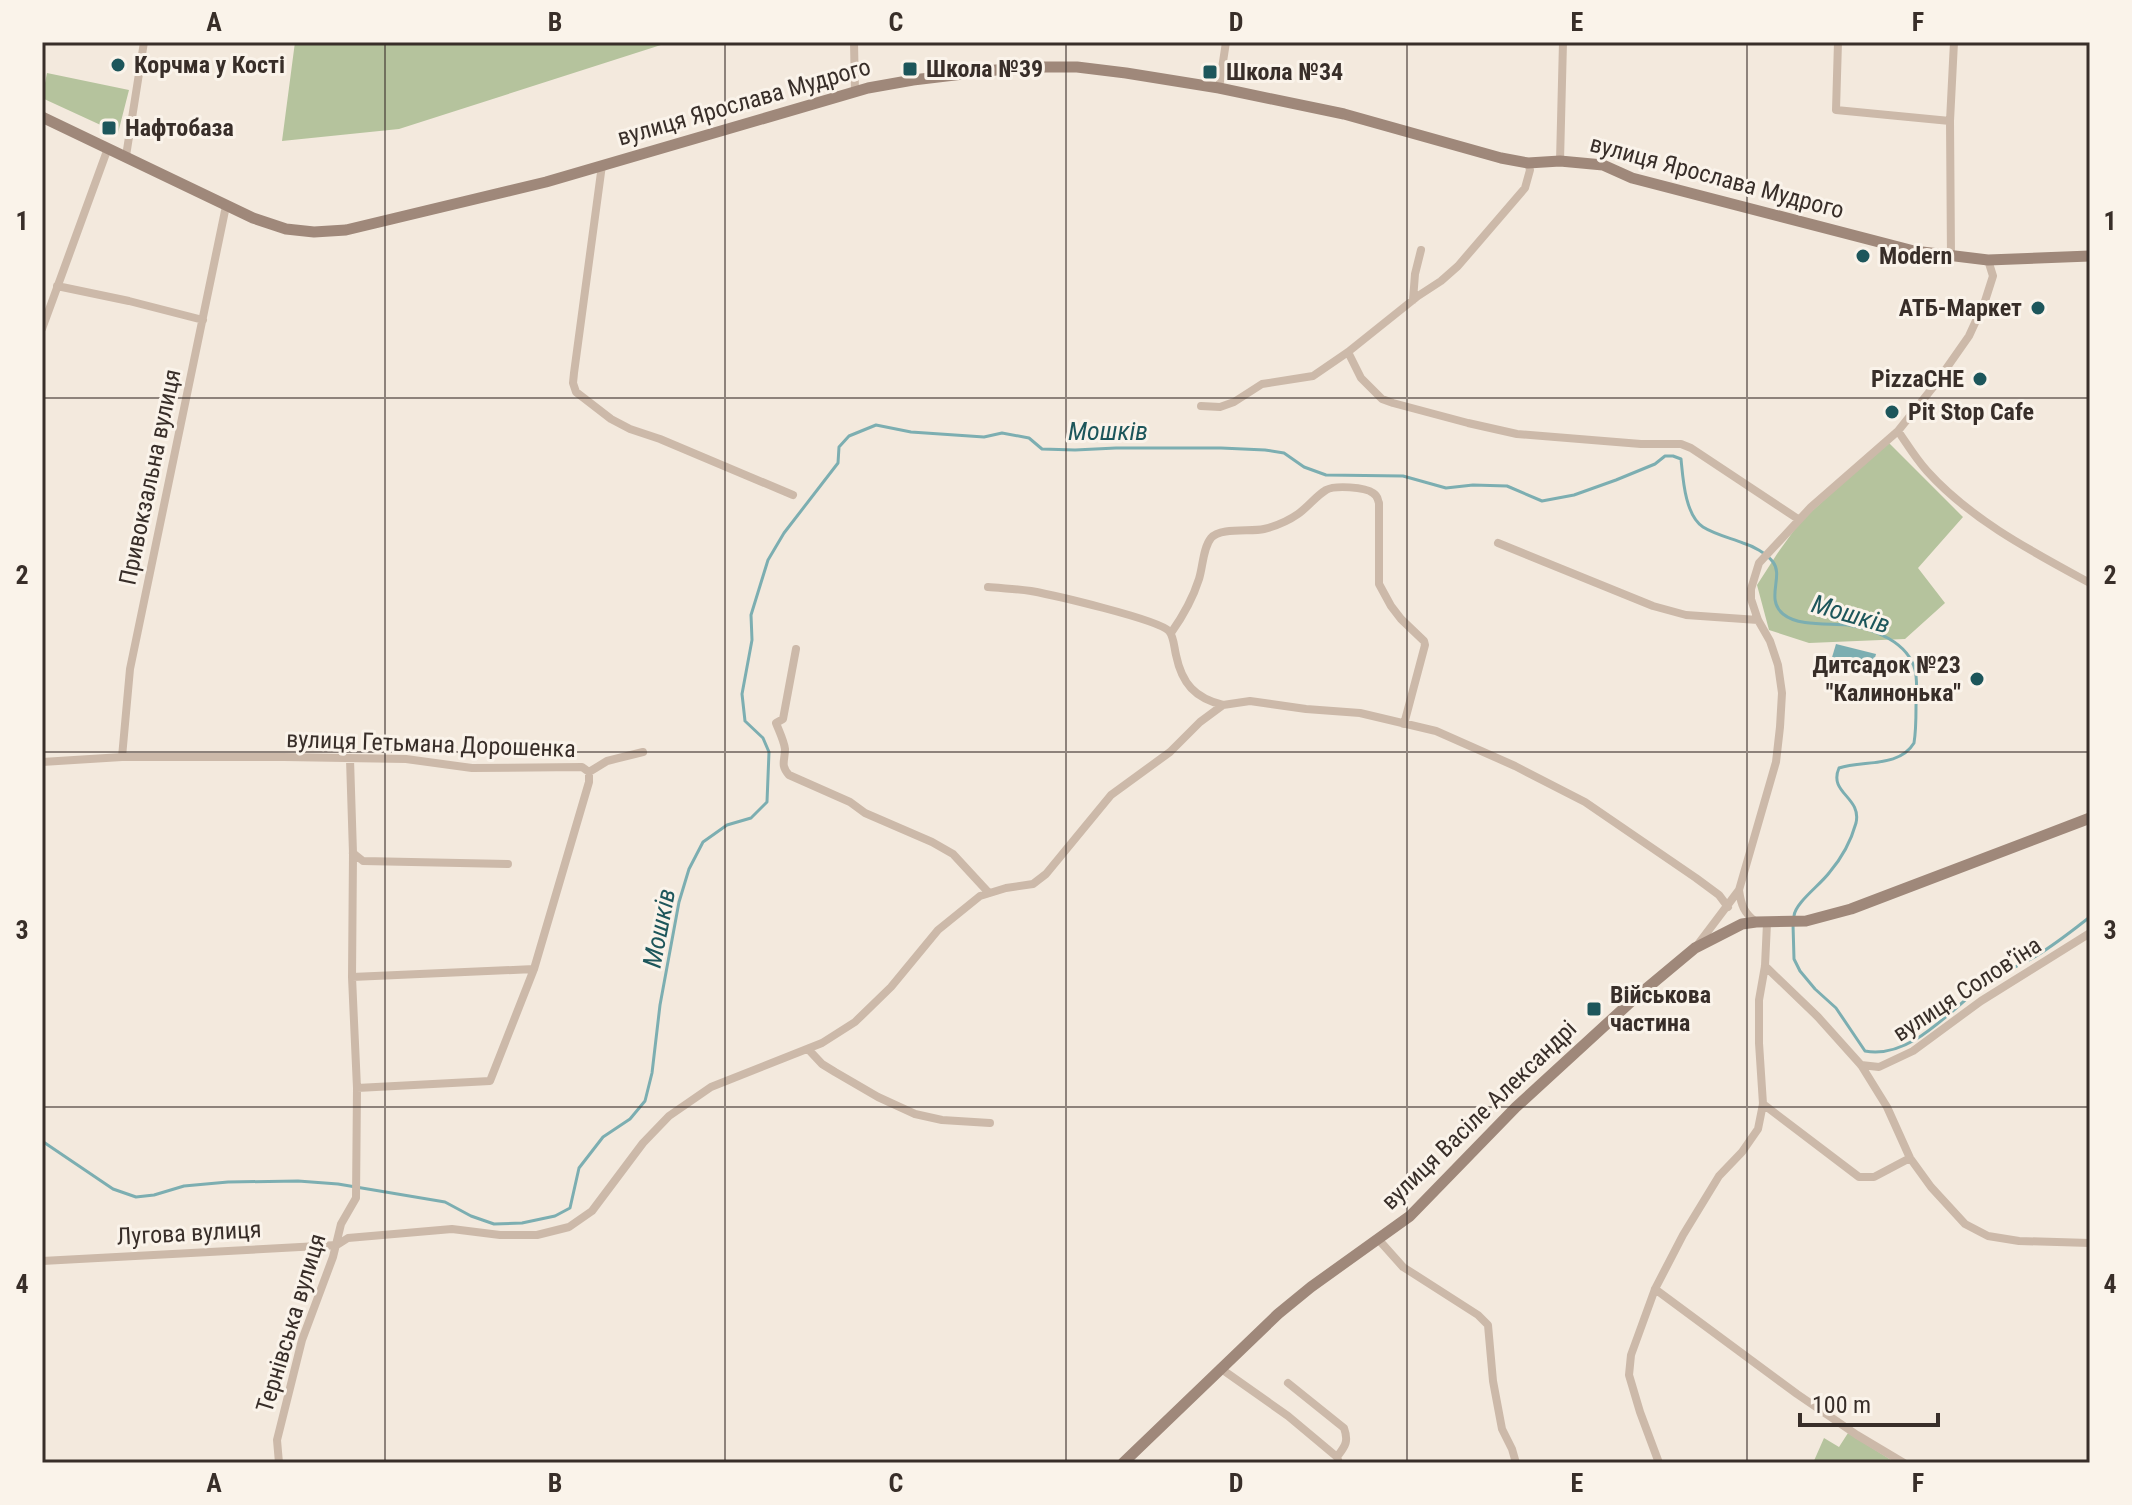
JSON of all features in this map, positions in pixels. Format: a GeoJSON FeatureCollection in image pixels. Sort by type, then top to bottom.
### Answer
{"type":"FeatureCollection","features":[{"type":"Feature","properties":{"kind":"main road","name":"вулиця Ярослава Мудрого"},"geometry":{"type":"LineString","coordinates":[[42,117],[226,206],[286,229],[314,232],[346,230],[515,190],[855,92],[913,80],[1021,67],[1077,67],[1219,88],[1344,114],[1457,147],[1528,163],[1560,161],[1603,165],[1632,178],[1914,251],[1988,260],[2090,256]]}},
{"type":"Feature","properties":{"kind":"main road","name":"вулиця Васіле Александрі"},"geometry":{"type":"LineString","coordinates":[[1123,1463],[1220,1368],[1300,1296],[1410,1216],[1516,1107],[1596,1032],[1695,948],[1742,924],[1806,921],[1851,909],[2090,818]]}},
{"type":"Feature","properties":{"kind":"street"},"geometry":{"type":"LineString","coordinates":[[126,156],[144,42]]}},
{"type":"Feature","properties":{"kind":"street"},"geometry":{"type":"LineString","coordinates":[[854,42],[855,92]]}},
{"type":"Feature","properties":{"kind":"street"},"geometry":{"type":"LineString","coordinates":[[1219,88],[1226,42]]}},
{"type":"Feature","properties":{"kind":"street"},"geometry":{"type":"LineString","coordinates":[[1560,161],[1563,42]]}},
{"type":"Feature","properties":{"kind":"street"},"geometry":{"type":"LineString","coordinates":[[1838,42],[1836,110],[1950,121]]}},
{"type":"Feature","properties":{"kind":"street"},"geometry":{"type":"LineString","coordinates":[[1951,256],[1950,121],[1954,42]]}},
{"type":"Feature","properties":{"kind":"street"},"geometry":{"type":"LineString","coordinates":[[42,329],[108,148]]}},
{"type":"Feature","properties":{"kind":"street"},"geometry":{"type":"LineString","coordinates":[[1201,406],[1220,407],[1262,384],[1313,376],[1348,352],[1458,266],[1525,188],[1530,170],[1528,163]]}},
{"type":"Feature","properties":{"kind":"street"},"geometry":{"type":"LineString","coordinates":[[602,165],[574,373],[576,392],[611,419],[630,429],[793,495]]}},
{"type":"Feature","properties":{"kind":"street","name":"Привокзальна вулиця"},"geometry":{"type":"LineString","coordinates":[[122,757],[130,669],[226,206]]}},
{"type":"Feature","properties":{"kind":"street"},"geometry":{"type":"LineString","coordinates":[[1413,300],[1421,250]]}},
{"type":"Feature","properties":{"kind":"street"},"geometry":{"type":"LineString","coordinates":[[1695,948],[1739,890],[1776,762],[1782,693],[1778,665],[1751,599],[1759,563],[1798,519],[1898,431],[1934,386],[1969,336],[1985,301],[1993,276],[1988,260]]}},
{"type":"Feature","properties":{"kind":"street"},"geometry":{"type":"LineString","coordinates":[[57,286],[203,320]]}},
{"type":"Feature","properties":{"kind":"street"},"geometry":{"type":"LineString","coordinates":[[1348,352],[1361,378],[1382,399],[1517,434],[1641,444],[1681,444],[1798,519]]}},
{"type":"Feature","properties":{"kind":"street"},"geometry":{"type":"LineString","coordinates":[[1898,431],[1925,469],[1955,499],[1986,522],[2090,583]]}},
{"type":"Feature","properties":{"kind":"street"},"geometry":{"type":"LineString","coordinates":[[1171,633],[1191,600],[1212,537],[1218,533],[1264,529],[1283,522],[1298,514],[1327,489],[1337,487],[1371,491],[1379,503],[1379,584],[1391,606],[1425,645],[1404,724]]}},
{"type":"Feature","properties":{"kind":"street"},"geometry":{"type":"LineString","coordinates":[[1498,543],[1653,606],[1686,615],[1758,620]]}},
{"type":"Feature","properties":{"kind":"street"},"geometry":{"type":"LineString","coordinates":[[988,587],[1034,592],[1151,622],[1171,633],[1183,676],[1192,691],[1207,701],[1223,705],[1250,701],[1360,713],[1436,731],[1585,802],[1707,886],[1728,907]]}},
{"type":"Feature","properties":{"kind":"street"},"geometry":{"type":"LineString","coordinates":[[796,649],[783,719],[776,723],[785,748],[782,763],[789,775],[953,854],[989,893]]}},
{"type":"Feature","properties":{"kind":"street"},"geometry":{"type":"LineString","coordinates":[[337,1245],[348,1238],[452,1229],[500,1235],[537,1235],[569,1227],[592,1211],[643,1143],[669,1116],[711,1087],[822,1043],[855,1022],[891,987],[938,930],[980,896],[1033,884],[1046,874],[1111,795],[1170,752],[1200,722],[1223,705]]}},
{"type":"Feature","properties":{"kind":"street"},"geometry":{"type":"LineString","coordinates":[[589,772],[607,761],[643,752]]}},
{"type":"Feature","properties":{"kind":"street","name":"вулиця Гетьмана Дорошенка"},"geometry":{"type":"LineString","coordinates":[[42,762],[122,757],[406,759],[472,768],[582,767],[589,772],[589,782],[534,969],[490,1081],[357,1088]]}},
{"type":"Feature","properties":{"kind":"street"},"geometry":{"type":"LineString","coordinates":[[350,759],[352,977],[357,1088]]}},
{"type":"Feature","properties":{"kind":"street"},"geometry":{"type":"LineString","coordinates":[[353,853],[363,861],[508,864]]}},
{"type":"Feature","properties":{"kind":"street"},"geometry":{"type":"LineString","coordinates":[[1659,1463],[1629,1375],[1631,1355],[1655,1289],[1683,1235],[1719,1176],[1758,1129],[1763,1104],[1759,1000],[1765,966],[1761,922],[1747,916],[1739,890]]}},
{"type":"Feature","properties":{"kind":"street","name":"вулиця Солов'їна"},"geometry":{"type":"LineString","coordinates":[[1861,1065],[1879,1067],[1913,1051],[1981,1001],[2090,933]]}},
{"type":"Feature","properties":{"kind":"street"},"geometry":{"type":"LineString","coordinates":[[1765,966],[1818,1017],[1861,1065],[1887,1107],[1910,1158],[1931,1187],[1965,1224],[1988,1236],[2019,1241],[2090,1243]]}},
{"type":"Feature","properties":{"kind":"street"},"geometry":{"type":"LineString","coordinates":[[352,977],[534,969]]}},
{"type":"Feature","properties":{"kind":"street"},"geometry":{"type":"LineString","coordinates":[[808,1049],[835,1072],[915,1114],[942,1120],[990,1123]]}},
{"type":"Feature","properties":{"kind":"street","name":"Тернівська вулиця"},"geometry":{"type":"LineString","coordinates":[[279,1463],[277,1440],[302,1340],[337,1245],[341,1224],[356,1198],[357,1088]]}},
{"type":"Feature","properties":{"kind":"street"},"geometry":{"type":"LineString","coordinates":[[1763,1104],[1859,1177],[1874,1177],[1910,1158]]}},
{"type":"Feature","properties":{"kind":"street"},"geometry":{"type":"LineString","coordinates":[[1378,1239],[1403,1267],[1478,1315],[1488,1325],[1493,1381],[1502,1429],[1516,1463]]}},
{"type":"Feature","properties":{"kind":"street","name":"Лугова вулиця"},"geometry":{"type":"LineString","coordinates":[[42,1261],[337,1245]]}},
{"type":"Feature","properties":{"kind":"street"},"geometry":{"type":"LineString","coordinates":[[1655,1289],[1797,1394],[1904,1463]]}},
{"type":"Feature","properties":{"kind":"street"},"geometry":{"type":"LineString","coordinates":[[1220,1368],[1288,1416],[1338,1460],[1347,1444],[1344,1428],[1288,1383]]}},
{"type":"Feature","properties":{"kind":"green space"},"geometry":{"type":"Polygon","coordinates":[[[295,42],[691,42],[664,44],[399,129],[282,141],[295,42]]]}},
{"type":"Feature","properties":{"kind":"green space"},"geometry":{"type":"Polygon","coordinates":[[[47,73],[129,90],[118,133],[42,98],[47,73]]]}},
{"type":"Feature","properties":{"kind":"green space"},"geometry":{"type":"Polygon","coordinates":[[[1888,442],[1963,517],[1918,568],[1945,603],[1905,639],[1809,643],[1769,630],[1757,585],[1800,522],[1888,442]]]}},
{"type":"Feature","properties":{"kind":"green space"},"geometry":{"type":"Polygon","coordinates":[[[1848,1433],[1896,1463],[1813,1463],[1824,1438],[1839,1447],[1848,1433]]]}},
{"type":"Feature","properties":{"kind":"water"},"geometry":{"type":"Polygon","coordinates":[[[1836,644],[1876,654],[1871,672],[1830,664],[1836,644]]]}},
{"type":"Feature","properties":{"kind":"waterway","name":"Мошків"},"geometry":{"type":"LineString","coordinates":[[42,1141],[113,1189],[136,1197],[184,1186],[298,1181],[338,1184],[445,1202],[494,1224],[522,1223],[555,1216],[570,1208],[579,1168],[603,1137],[630,1119],[645,1101],[679,902],[689,869],[703,842],[727,825],[751,818],[767,802],[769,752],[763,738],[745,721],[742,694],[752,640],[751,615],[768,560],[784,533],[838,463],[839,447],[849,436],[876,425],[911,432],[984,437],[1002,433],[1029,438],[1042,449],[1265,450],[1284,453],[1304,467],[1326,475],[1403,476],[1446,488],[1507,486],[1542,501],[1574,495],[1616,480],[1655,464],[1665,456],[1681,459],[1692,514],[1703,527],[1755,548],[1773,562],[1777,574],[1775,602],[1783,614],[1797,621],[1848,625],[1889,638],[1905,652],[1915,670],[1914,743],[1907,751],[1890,760],[1839,768],[1838,783],[1854,807],[1856,823],[1838,862],[1803,900],[1794,916]]}},
{"type":"Feature","properties":{"kind":"waterway","name":"Мошків"},"geometry":{"type":"LineString","coordinates":[[1793,924],[1794,959],[1800,971],[1836,1008],[1865,1051],[1883,1052],[1916,1039],[1990,980],[2037,955],[2090,917]]}},
{"type":"Feature","properties":{"kind":"place","name":"Корчма у Кості"},"geometry":{"type":"Point","coordinates":[118,65]}},
{"type":"Feature","properties":{"kind":"place","name":"Школа №39"},"geometry":{"type":"Point","coordinates":[910,69]}},
{"type":"Feature","properties":{"kind":"place","name":"Школа №34"},"geometry":{"type":"Point","coordinates":[1210,72]}},
{"type":"Feature","properties":{"kind":"place","name":"Нафтобаза"},"geometry":{"type":"Point","coordinates":[109,128]}},
{"type":"Feature","properties":{"kind":"place","name":"Modern"},"geometry":{"type":"Point","coordinates":[1863,256]}},
{"type":"Feature","properties":{"kind":"place","name":"АТБ-Маркет"},"geometry":{"type":"Point","coordinates":[2038,308]}},
{"type":"Feature","properties":{"kind":"place","name":"PizzaCHE"},"geometry":{"type":"Point","coordinates":[1980,379]}},
{"type":"Feature","properties":{"kind":"place","name":"Pit Stop Cafe"},"geometry":{"type":"Point","coordinates":[1892,412]}},
{"type":"Feature","properties":{"kind":"place","name":"Дитсадок №23 \"Калинонька\""},"geometry":{"type":"Point","coordinates":[1977,679]}},
{"type":"Feature","properties":{"kind":"place","name":"Військова частина"},"geometry":{"type":"Point","coordinates":[1594,1009]}}]}
